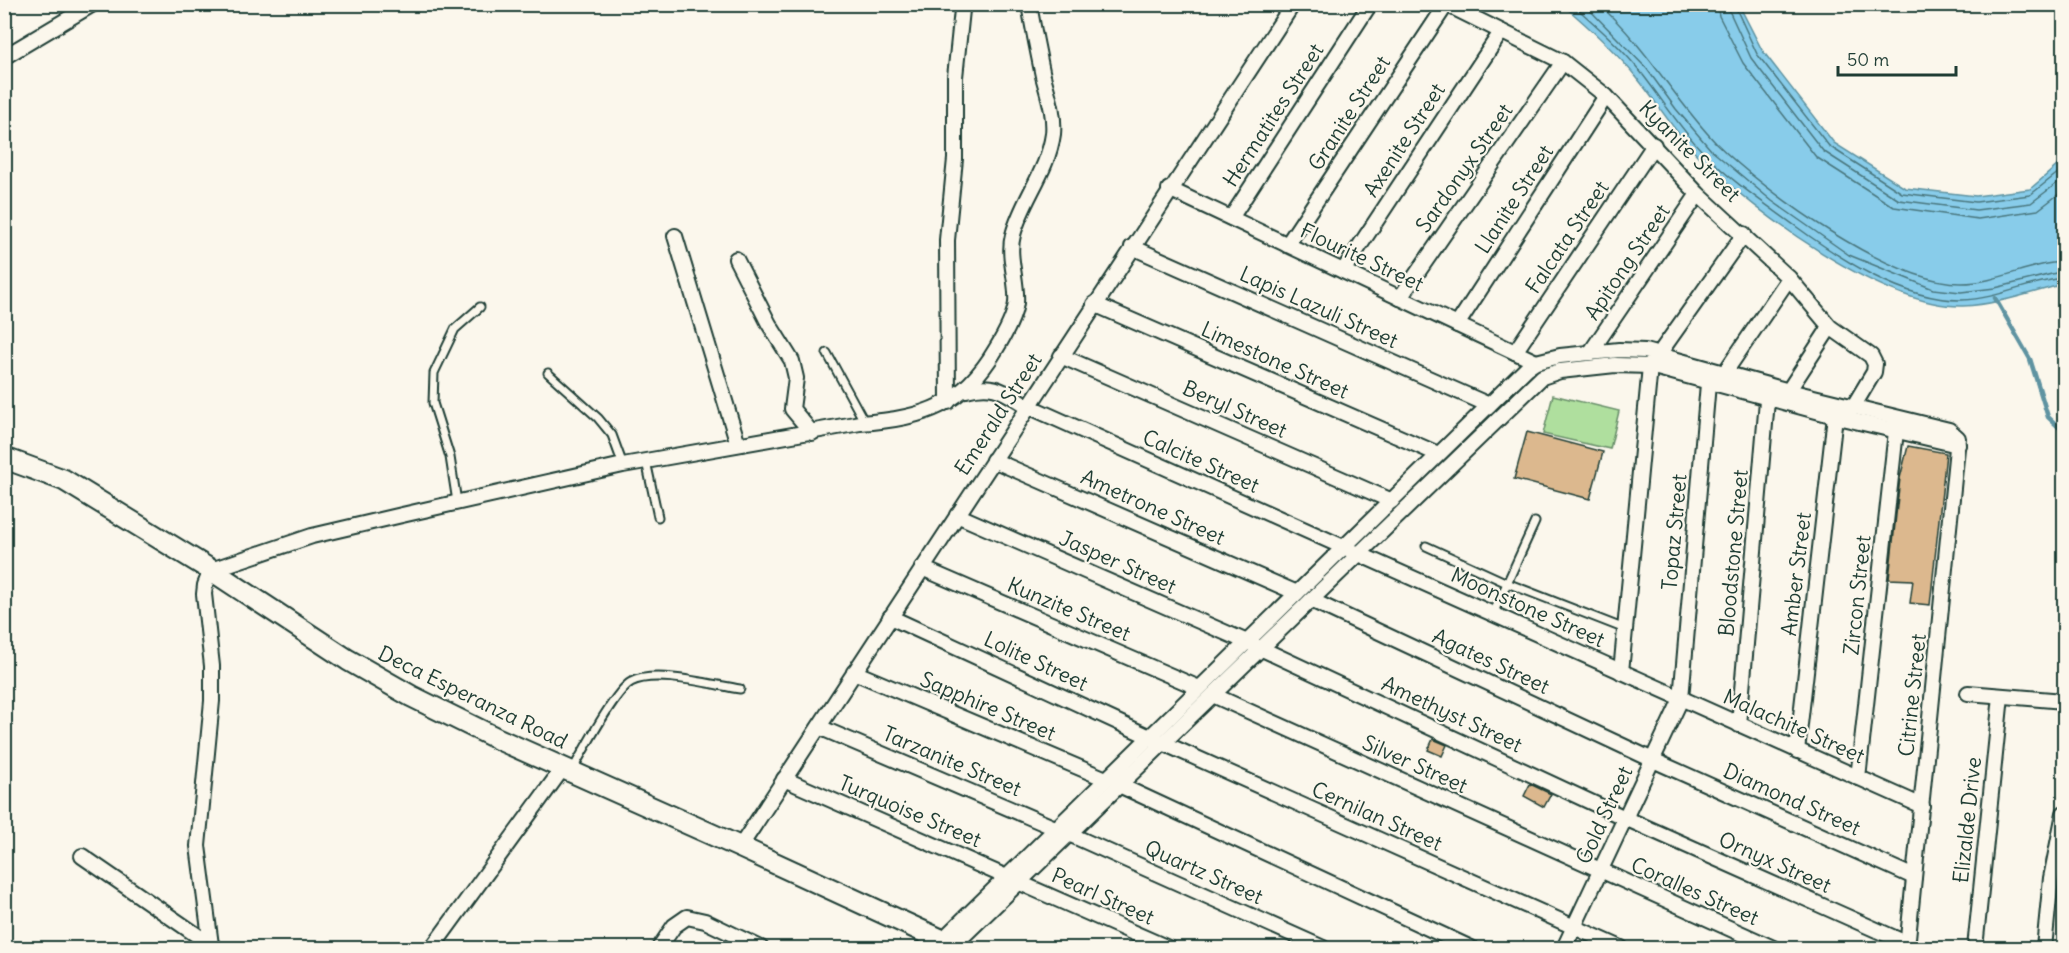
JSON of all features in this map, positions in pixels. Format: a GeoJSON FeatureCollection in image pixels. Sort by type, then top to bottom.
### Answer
{"type":"FeatureCollection","features":[{"type":"Feature","properties":{"kind":"street"},"geometry":{"type":"LineString","coordinates":[[4,57],[93,4]]}},
{"type":"Feature","properties":{"kind":"street"},"geometry":{"type":"LineString","coordinates":[[214,947],[204,909],[198,846],[203,771],[212,701],[212,666],[204,594],[211,570],[312,536],[623,465],[738,444],[899,419],[948,402],[966,390],[984,370],[1011,322],[1016,305],[1011,247],[1013,234],[1038,179],[1053,133],[1052,110],[1029,4]]}},
{"type":"Feature","properties":{"kind":"street","name":"Emerald Street"},"geometry":{"type":"LineString","coordinates":[[740,847],[1169,189],[1293,4]]}},
{"type":"Feature","properties":{"kind":"street","name":"Hermatites Street"},"geometry":{"type":"LineString","coordinates":[[1231,218],[1370,4]]}},
{"type":"Feature","properties":{"kind":"street","name":"Kyanite Street"},"geometry":{"type":"LineString","coordinates":[[1446,4],[1563,62],[1606,96],[1698,194],[1790,278],[1830,327],[1870,356],[1875,364],[1873,376],[1843,411]]}},
{"type":"Feature","properties":{"kind":"street","name":"Granite Street"},"geometry":{"type":"LineString","coordinates":[[1287,245],[1446,4]]}},
{"type":"Feature","properties":{"kind":"street"},"geometry":{"type":"LineString","coordinates":[[948,402],[947,240],[955,159],[955,77],[962,10]]}},
{"type":"Feature","properties":{"kind":"street","name":"Axenite Street"},"geometry":{"type":"LineString","coordinates":[[1343,271],[1501,32]]}},
{"type":"Feature","properties":{"kind":"street","name":"Sardonyx Street"},"geometry":{"type":"LineString","coordinates":[[1400,298],[1563,62]]}},
{"type":"Feature","properties":{"kind":"street","name":"Llanite Street"},"geometry":{"type":"LineString","coordinates":[[1457,325],[1606,96]]}},
{"type":"Feature","properties":{"kind":"street","name":"Falcata Street"},"geometry":{"type":"LineString","coordinates":[[1515,352],[1654,145]]}},
{"type":"Feature","properties":{"kind":"street","name":"Flourite Street"},"geometry":{"type":"LineString","coordinates":[[1169,189],[1536,362]]}},
{"type":"Feature","properties":{"kind":"street","name":"Apitong Street"},"geometry":{"type":"LineString","coordinates":[[1590,352],[1698,194]]}},
{"type":"Feature","properties":{"kind":"street"},"geometry":{"type":"LineString","coordinates":[[1659,354],[1744,234]]}},
{"type":"Feature","properties":{"kind":"street"},"geometry":{"type":"LineString","coordinates":[[675,236],[738,444]]}},
{"type":"Feature","properties":{"kind":"street","name":"Lapis Lazuli Street"},"geometry":{"type":"LineString","coordinates":[[1132,247],[1489,405]]}},
{"type":"Feature","properties":{"kind":"street"},"geometry":{"type":"LineString","coordinates":[[736,259],[769,324],[792,361],[796,378],[792,409],[812,432]]}},
{"type":"Feature","properties":{"kind":"street"},"geometry":{"type":"LineString","coordinates":[[1715,376],[1790,278]]}},
{"type":"Feature","properties":{"kind":"street","name":"Limestone Street"},"geometry":{"type":"LineString","coordinates":[[1095,304],[1438,454]]}},
{"type":"Feature","properties":{"kind":"street"},"geometry":{"type":"LineString","coordinates":[[1785,396],[1830,327]]}},
{"type":"Feature","properties":{"kind":"street"},"geometry":{"type":"LineString","coordinates":[[946,946],[1062,831],[1106,779],[1438,454],[1536,362],[1590,352],[1633,350],[1659,354],[1715,376],[1897,424]]}},
{"type":"Feature","properties":{"kind":"street","name":"Beryl Street"},"geometry":{"type":"LineString","coordinates":[[1061,356],[1392,501]]}},
{"type":"Feature","properties":{"kind":"street"},"geometry":{"type":"LineString","coordinates":[[1062,831],[1119,785],[1542,377],[1560,371],[1615,364],[1650,366],[1715,376]]}},
{"type":"Feature","properties":{"kind":"street"},"geometry":{"type":"LineString","coordinates":[[1621,672],[1650,366]]}},
{"type":"Feature","properties":{"kind":"street","name":"Topaz Street"},"geometry":{"type":"LineString","coordinates":[[1682,699],[1715,376]]}},
{"type":"Feature","properties":{"kind":"street","name":"Calcite Street"},"geometry":{"type":"LineString","coordinates":[[966,390],[988,385],[1028,406],[1358,554]]}},
{"type":"Feature","properties":{"kind":"street","name":"Bloodstone Street"},"geometry":{"type":"LineString","coordinates":[[1739,725],[1768,391]]}},
{"type":"Feature","properties":{"kind":"street","name":"Amber Street"},"geometry":{"type":"LineString","coordinates":[[1797,751],[1843,411]]}},
{"type":"Feature","properties":{"kind":"street","name":"Citrine Street"},"geometry":{"type":"LineString","coordinates":[[1897,424],[1958,445],[1908,946]]}},
{"type":"Feature","properties":{"kind":"street","name":"Zircon Street"},"geometry":{"type":"LineString","coordinates":[[1858,778],[1897,424]]}},
{"type":"Feature","properties":{"kind":"street","name":"Deca Esperanza Road"},"geometry":{"type":"LineString","coordinates":[[4,458],[64,480],[211,570],[339,655],[411,696],[567,770],[740,847],[946,946]]}},
{"type":"Feature","properties":{"kind":"street","name":"Ametrone Street"},"geometry":{"type":"LineString","coordinates":[[993,460],[1297,593]]}},
{"type":"Feature","properties":{"kind":"street","name":"Jasper Street"},"geometry":{"type":"LineString","coordinates":[[957,515],[1261,648]]}},
{"type":"Feature","properties":{"kind":"street","name":"Moonstone Street"},"geometry":{"type":"LineString","coordinates":[[1358,554],[1682,699]]}},
{"type":"Feature","properties":{"kind":"street","name":"Kunzite Street"},"geometry":{"type":"LineString","coordinates":[[922,568],[1199,688]]}},
{"type":"Feature","properties":{"kind":"street","name":"Agates Street"},"geometry":{"type":"LineString","coordinates":[[1311,600],[1653,760]]}},
{"type":"Feature","properties":{"kind":"street","name":"Lolite Street"},"geometry":{"type":"LineString","coordinates":[[890,617],[1163,743]]}},
{"type":"Feature","properties":{"kind":"street","name":"Amethyst Street"},"geometry":{"type":"LineString","coordinates":[[1261,648],[1625,818]]}},
{"type":"Feature","properties":{"kind":"street","name":"Sapphire Street"},"geometry":{"type":"LineString","coordinates":[[854,672],[1106,779]]}},
{"type":"Feature","properties":{"kind":"street"},"geometry":{"type":"LineString","coordinates":[[1968,693],[2064,701]]}},
{"type":"Feature","properties":{"kind":"street","name":"Silver Street"},"geometry":{"type":"LineString","coordinates":[[1213,695],[1600,872]]}},
{"type":"Feature","properties":{"kind":"street","name":"Elizalde Drive"},"geometry":{"type":"LineString","coordinates":[[1975,948],[2001,696]]}},
{"type":"Feature","properties":{"kind":"street","name":"Malachite Street"},"geometry":{"type":"LineString","coordinates":[[1682,699],[1922,807]]}},
{"type":"Feature","properties":{"kind":"street","name":"Gold Street"},"geometry":{"type":"LineString","coordinates":[[1564,948],[1682,699]]}},
{"type":"Feature","properties":{"kind":"street","name":"Tarzanite Street"},"geometry":{"type":"LineString","coordinates":[[819,727],[1062,831]]}},
{"type":"Feature","properties":{"kind":"street","name":"Cernilan Street"},"geometry":{"type":"LineString","coordinates":[[1163,743],[1621,948]]}},
{"type":"Feature","properties":{"kind":"street","name":"Diamond Street"},"geometry":{"type":"LineString","coordinates":[[1653,760],[1914,877]]}},
{"type":"Feature","properties":{"kind":"street"},"geometry":{"type":"LineString","coordinates":[[432,948],[567,770]]}},
{"type":"Feature","properties":{"kind":"street","name":"Turquoise Street"},"geometry":{"type":"LineString","coordinates":[[784,780],[1013,879]]}},
{"type":"Feature","properties":{"kind":"street"},"geometry":{"type":"LineString","coordinates":[[1119,785],[1471,948]]}},
{"type":"Feature","properties":{"kind":"street"},"geometry":{"type":"LineString","coordinates":[[2044,948],[2053,869],[2064,813]]}},
{"type":"Feature","properties":{"kind":"street","name":"Ornyx Street"},"geometry":{"type":"LineString","coordinates":[[1625,818],[1908,946]]}},
{"type":"Feature","properties":{"kind":"street","name":"Quartz Street"},"geometry":{"type":"LineString","coordinates":[[1062,831],[1323,948]]}},
{"type":"Feature","properties":{"kind":"street"},"geometry":{"type":"LineString","coordinates":[[82,856],[214,947]]}},
{"type":"Feature","properties":{"kind":"street","name":"Coralles Street"},"geometry":{"type":"LineString","coordinates":[[1600,872],[1773,948]]}},
{"type":"Feature","properties":{"kind":"street","name":"Pearl Street"},"geometry":{"type":"LineString","coordinates":[[1013,879],[1168,948]]}},
{"type":"Feature","properties":{"kind":"street"},"geometry":{"type":"LineString","coordinates":[[659,948],[674,926],[687,917],[705,921],[761,948]]}},
{"type":"Feature","properties":{"kind":"lane"},"geometry":{"type":"LineString","coordinates":[[457,502],[450,457],[433,403],[434,373],[455,329],[480,307]]}},
{"type":"Feature","properties":{"kind":"lane"},"geometry":{"type":"LineString","coordinates":[[827,353],[865,423]]}},
{"type":"Feature","properties":{"kind":"lane"},"geometry":{"type":"LineString","coordinates":[[548,373],[605,426],[612,435],[623,465]]}},
{"type":"Feature","properties":{"kind":"lane"},"geometry":{"type":"LineString","coordinates":[[646,461],[658,517]]}},
{"type":"Feature","properties":{"kind":"lane"},"geometry":{"type":"LineString","coordinates":[[1493,614],[1535,522]]}},
{"type":"Feature","properties":{"kind":"lane"},"geometry":{"type":"LineString","coordinates":[[1426,546],[1508,583],[1625,629]]}},
{"type":"Feature","properties":{"kind":"lane"},"geometry":{"type":"LineString","coordinates":[[567,770],[619,694],[630,682],[641,678],[660,677],[740,689]]}},
{"type":"Feature","properties":{"kind":"green space"},"geometry":{"type":"Polygon","coordinates":[[[1553,395],[1619,411],[1610,449],[1543,434],[1553,395]]]}},
{"type":"Feature","properties":{"kind":"water"},"geometry":{"type":"Polygon","coordinates":[[[1563,5],[1739,5],[1762,50],[1834,143],[1905,188],[1976,196],[2030,189],[2064,160],[2064,284],[2001,301],[1963,306],[1931,302],[1896,291],[1860,275],[1787,230],[1725,182],[1684,140],[1620,58],[1563,5]]]}},
{"type":"Feature","properties":{"kind":"building"},"geometry":{"type":"Polygon","coordinates":[[[1527,432],[1603,452],[1590,499],[1514,479],[1527,432]]]}},
{"type":"Feature","properties":{"kind":"building"},"geometry":{"type":"Polygon","coordinates":[[[1908,446],[1946,453],[1930,605],[1910,603],[1913,580],[1889,579],[1900,478],[1908,446]]]}},
{"type":"Feature","properties":{"kind":"building"},"geometry":{"type":"Polygon","coordinates":[[[1433,739],[1447,745],[1442,756],[1428,750],[1433,739]]]}},
{"type":"Feature","properties":{"kind":"building"},"geometry":{"type":"Polygon","coordinates":[[[1530,784],[1551,794],[1544,807],[1524,796],[1530,784]]]}},
{"type":"Feature","properties":{"kind":"waterway"},"geometry":{"type":"LineString","coordinates":[[1995,298],[2030,359],[2048,417],[2064,432]]}},
{"type":"Feature","properties":{"kind":"waterway"},"geometry":{"type":"LineString","coordinates":[[1379,522],[1535,373],[1560,364],[1591,358],[1623,357],[1650,360]]}}]}
